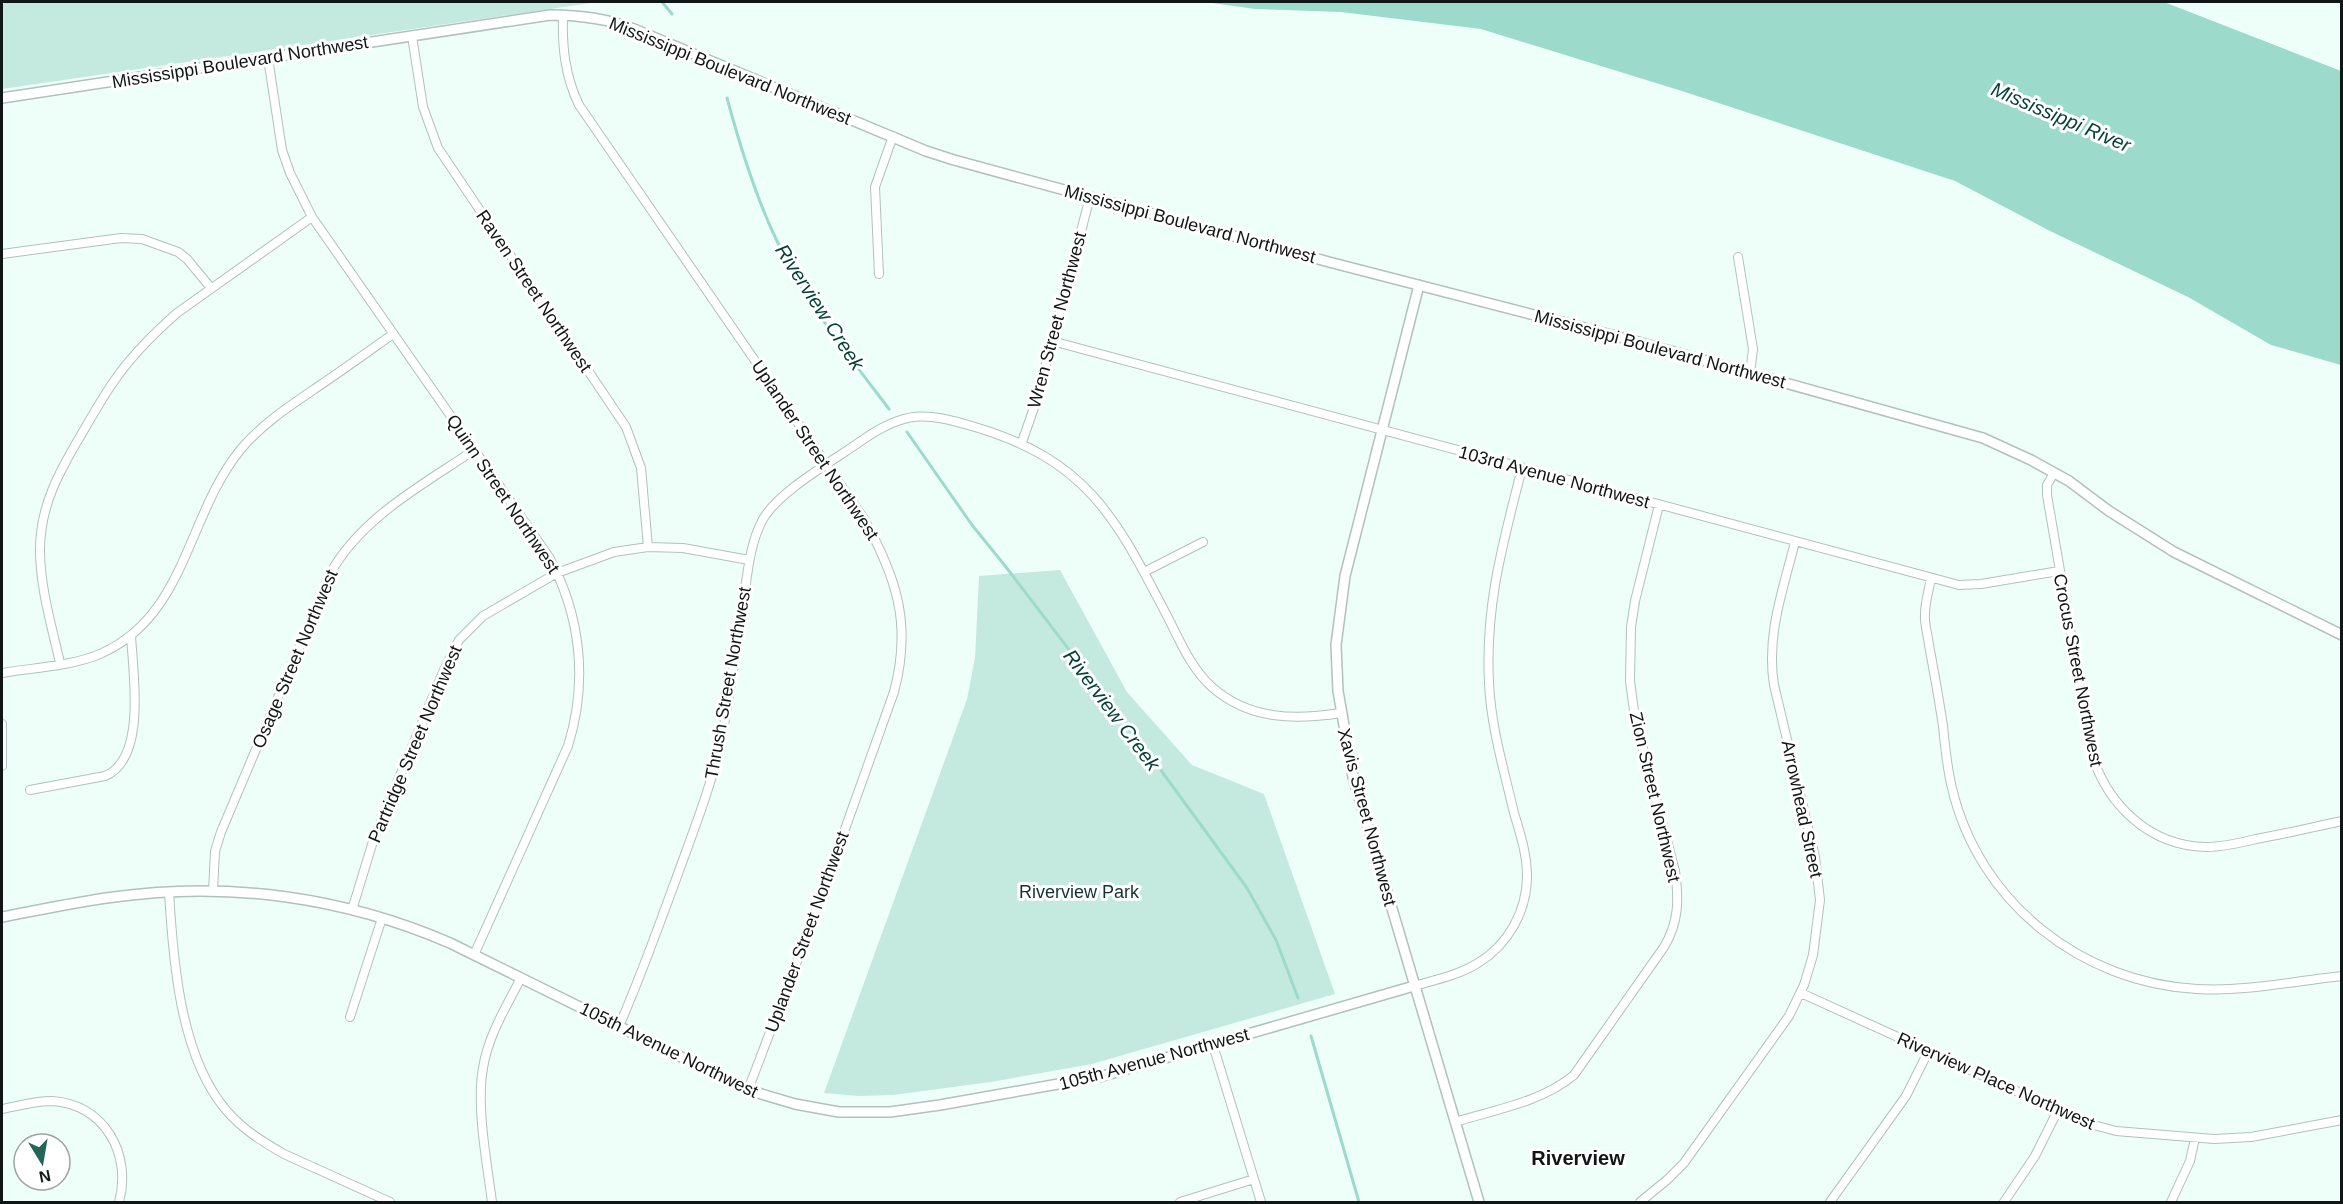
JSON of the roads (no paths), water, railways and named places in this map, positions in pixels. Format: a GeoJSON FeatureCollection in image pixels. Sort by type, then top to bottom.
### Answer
{"type":"FeatureCollection","features":[{"type":"Feature","properties":{"kind":"street","name":"Mississippi Boulevard Northwest"},"geometry":{"type":"LineString","coordinates":[[2,98],[412,36],[563,15],[587,16],[621,24],[954,160],[1620,338],[1983,438],[2022,455],[2054,473],[2168,549],[2342,635]]}},
{"type":"Feature","properties":{"kind":"street","name":"Uplander Street Northwest"},"geometry":{"type":"LineString","coordinates":[[563,15],[565,66],[571,89],[579,105],[864,519],[889,570],[901,609],[901,664],[894,692],[848,823],[748,1090]]}},
{"type":"Feature","properties":{"kind":"street","name":"Raven Street Northwest"},"geometry":{"type":"LineString","coordinates":[[412,36],[423,107],[438,148],[626,427],[641,468],[648,547]]}},
{"type":"Feature","properties":{"kind":"street","name":"Quinn Street Northwest"},"geometry":{"type":"LineString","coordinates":[[268,58],[282,150],[294,182],[312,217],[532,532],[557,573],[570,605],[578,647],[580,684],[576,716],[562,762],[474,955]]}},
{"type":"Feature","properties":{"kind":"street"},"geometry":{"type":"LineString","coordinates":[[879,274],[875,187],[893,136]]}},
{"type":"Feature","properties":{"kind":"street","name":"Wren Street Northwest"},"geometry":{"type":"LineString","coordinates":[[1022,442],[1036,402],[1090,197]]}},
{"type":"Feature","properties":{"kind":"street"},"geometry":{"type":"LineString","coordinates":[[60,663],[41,570],[40,550],[42,519],[53,485],[112,383],[135,354],[177,313],[312,217]]}},
{"type":"Feature","properties":{"kind":"street"},"geometry":{"type":"LineString","coordinates":[[2,254],[121,238],[142,239],[178,252],[187,259],[211,288]]}},
{"type":"Feature","properties":{"kind":"street"},"geometry":{"type":"LineString","coordinates":[[1738,257],[1753,349],[1749,374]]}},
{"type":"Feature","properties":{"kind":"street","name":"Xavis Street Northwest"},"geometry":{"type":"LineString","coordinates":[[1419,285],[1349,555],[1340,601],[1336,645],[1341,713],[1353,777],[1479,1203]]}},
{"type":"Feature","properties":{"kind":"street"},"geometry":{"type":"LineString","coordinates":[[2,673],[98,655],[131,636],[156,610],[171,589],[213,491],[241,449],[288,406],[393,334]]}},
{"type":"Feature","properties":{"kind":"street","name":"103rd Avenue Northwest"},"geometry":{"type":"LineString","coordinates":[[1052,341],[1931,578],[1970,585],[2059,571]]}},
{"type":"Feature","properties":{"kind":"street","name":"Thrush Street Northwest"},"geometry":{"type":"LineString","coordinates":[[619,1026],[642,972],[715,767],[722,736],[749,560],[756,535],[770,510],[789,492],[888,424],[917,416],[946,418],[1022,442],[1059,466],[1098,500],[1125,537],[1192,663],[1215,689],[1243,707],[1276,717],[1316,717],[1341,713]]}},
{"type":"Feature","properties":{"kind":"street","name":"Osage Street Northwest"},"geometry":{"type":"LineString","coordinates":[[213,891],[215,851],[221,832],[327,581],[339,559],[361,531],[377,517],[474,450]]}},
{"type":"Feature","properties":{"kind":"street"},"geometry":{"type":"LineString","coordinates":[[1414,986],[1462,971],[1490,955],[1509,934],[1525,895],[1527,875],[1524,850],[1497,743],[1488,681],[1489,625],[1494,579],[1522,468]]}},
{"type":"Feature","properties":{"kind":"street","name":"Crocus Street Northwest"},"geometry":{"type":"LineString","coordinates":[[2054,473],[2047,495],[2059,571],[2095,765],[2112,796],[2129,816],[2150,831],[2182,844],[2223,846],[2342,821]]}},
{"type":"Feature","properties":{"kind":"street","name":"Zion Street Northwest"},"geometry":{"type":"LineString","coordinates":[[1455,1122],[1539,1096],[1556,1088],[1574,1075],[1664,947],[1675,924],[1678,896],[1675,871],[1635,718],[1630,681],[1630,637],[1635,601],[1659,505]]}},
{"type":"Feature","properties":{"kind":"street"},"geometry":{"type":"LineString","coordinates":[[1144,572],[1203,542]]}},
{"type":"Feature","properties":{"kind":"street","name":"Arrowhead Street"},"geometry":{"type":"LineString","coordinates":[[1640,1203],[1667,1180],[1692,1152],[1775,1037],[1801,993],[1807,977],[1816,936],[1820,900],[1818,880],[1804,806],[1774,685],[1771,653],[1772,632],[1795,542]]}},
{"type":"Feature","properties":{"kind":"street","name":"Partridge Street Northwest"},"geometry":{"type":"LineString","coordinates":[[352,910],[374,838],[444,670],[459,640],[483,616],[557,573],[614,552],[648,547],[683,548],[749,560]]}},
{"type":"Feature","properties":{"kind":"street"},"geometry":{"type":"LineString","coordinates":[[1931,578],[1924,617],[1952,790],[1967,833],[1981,860],[1998,886],[2023,914],[2046,934],[2077,955],[2111,971],[2154,984],[2220,990],[2342,976]]}},
{"type":"Feature","properties":{"kind":"street"},"geometry":{"type":"LineString","coordinates":[[30,790],[105,776],[119,767],[134,729],[131,636]]}},
{"type":"Feature","properties":{"kind":"street"},"geometry":{"type":"LineString","coordinates":[[2,724],[2,766]]}},
{"type":"Feature","properties":{"kind":"street","name":"105th Avenue Northwest"},"geometry":{"type":"LineString","coordinates":[[2,917],[114,897],[213,891],[290,897],[352,910],[435,937],[748,1090],[825,1110],[864,1113],[899,1111],[1091,1079],[1414,986]]}},
{"type":"Feature","properties":{"kind":"street"},"geometry":{"type":"LineString","coordinates":[[169,892],[174,958],[188,1030],[200,1071],[215,1096],[238,1123],[270,1146],[390,1203]]}},
{"type":"Feature","properties":{"kind":"street"},"geometry":{"type":"LineString","coordinates":[[350,1017],[382,918]]}},
{"type":"Feature","properties":{"kind":"street"},"geometry":{"type":"LineString","coordinates":[[492,1203],[481,1110],[482,1076],[489,1045],[521,978]]}},
{"type":"Feature","properties":{"kind":"street","name":"Riverview Place Northwest"},"geometry":{"type":"LineString","coordinates":[[1801,993],[2058,1110],[2090,1124],[2116,1131],[2195,1138],[2251,1137],[2342,1120]]}},
{"type":"Feature","properties":{"kind":"street"},"geometry":{"type":"LineString","coordinates":[[1213,1045],[1261,1203]]}},
{"type":"Feature","properties":{"kind":"street"},"geometry":{"type":"LineString","coordinates":[[1830,1203],[1906,1096],[1928,1052]]}},
{"type":"Feature","properties":{"kind":"street"},"geometry":{"type":"LineString","coordinates":[[2,1109],[40,1102],[56,1102],[77,1107],[96,1119],[110,1134],[120,1155],[123,1177],[119,1203]]}},
{"type":"Feature","properties":{"kind":"street"},"geometry":{"type":"LineString","coordinates":[[2004,1203],[2035,1156],[2058,1110]]}},
{"type":"Feature","properties":{"kind":"street"},"geometry":{"type":"LineString","coordinates":[[2170,1203],[2190,1161],[2195,1138]]}},
{"type":"Feature","properties":{"kind":"street"},"geometry":{"type":"LineString","coordinates":[[1180,1203],[1254,1179]]}},
{"type":"Feature","properties":{"kind":"water","name":"Mississippi River"},"geometry":{"type":"Polygon","coordinates":[[[1205,2],[2164,2],[2341,71],[2341,365],[2271,345],[2188,297],[2048,230],[1955,181],[1685,92],[1481,29],[1341,12],[1255,9],[1205,2]]]}},
{"type":"Feature","properties":{"kind":"waterway","name":"Riverview Creek"},"geometry":{"type":"LineString","coordinates":[[662,2],[672,14]]}},
{"type":"Feature","properties":{"kind":"waterway","name":"Riverview Creek"},"geometry":{"type":"LineString","coordinates":[[727,98],[755,189],[788,264],[828,328],[889,409]]}},
{"type":"Feature","properties":{"kind":"waterway","name":"Riverview Creek"},"geometry":{"type":"LineString","coordinates":[[907,432],[972,525],[1160,769],[1247,888],[1276,940],[1298,998]]}},
{"type":"Feature","properties":{"kind":"waterway","name":"Riverview Creek"},"geometry":{"type":"LineString","coordinates":[[1311,1036],[1359,1202]]}},
{"type":"Feature","properties":{"kind":"district","name":"Riverview"},"geometry":{"type":"Point","coordinates":[1578,1158]}},
{"type":"Feature","properties":{"kind":"park label","name":"Riverview Park"},"geometry":{"type":"Point","coordinates":[1079,892]}}]}
